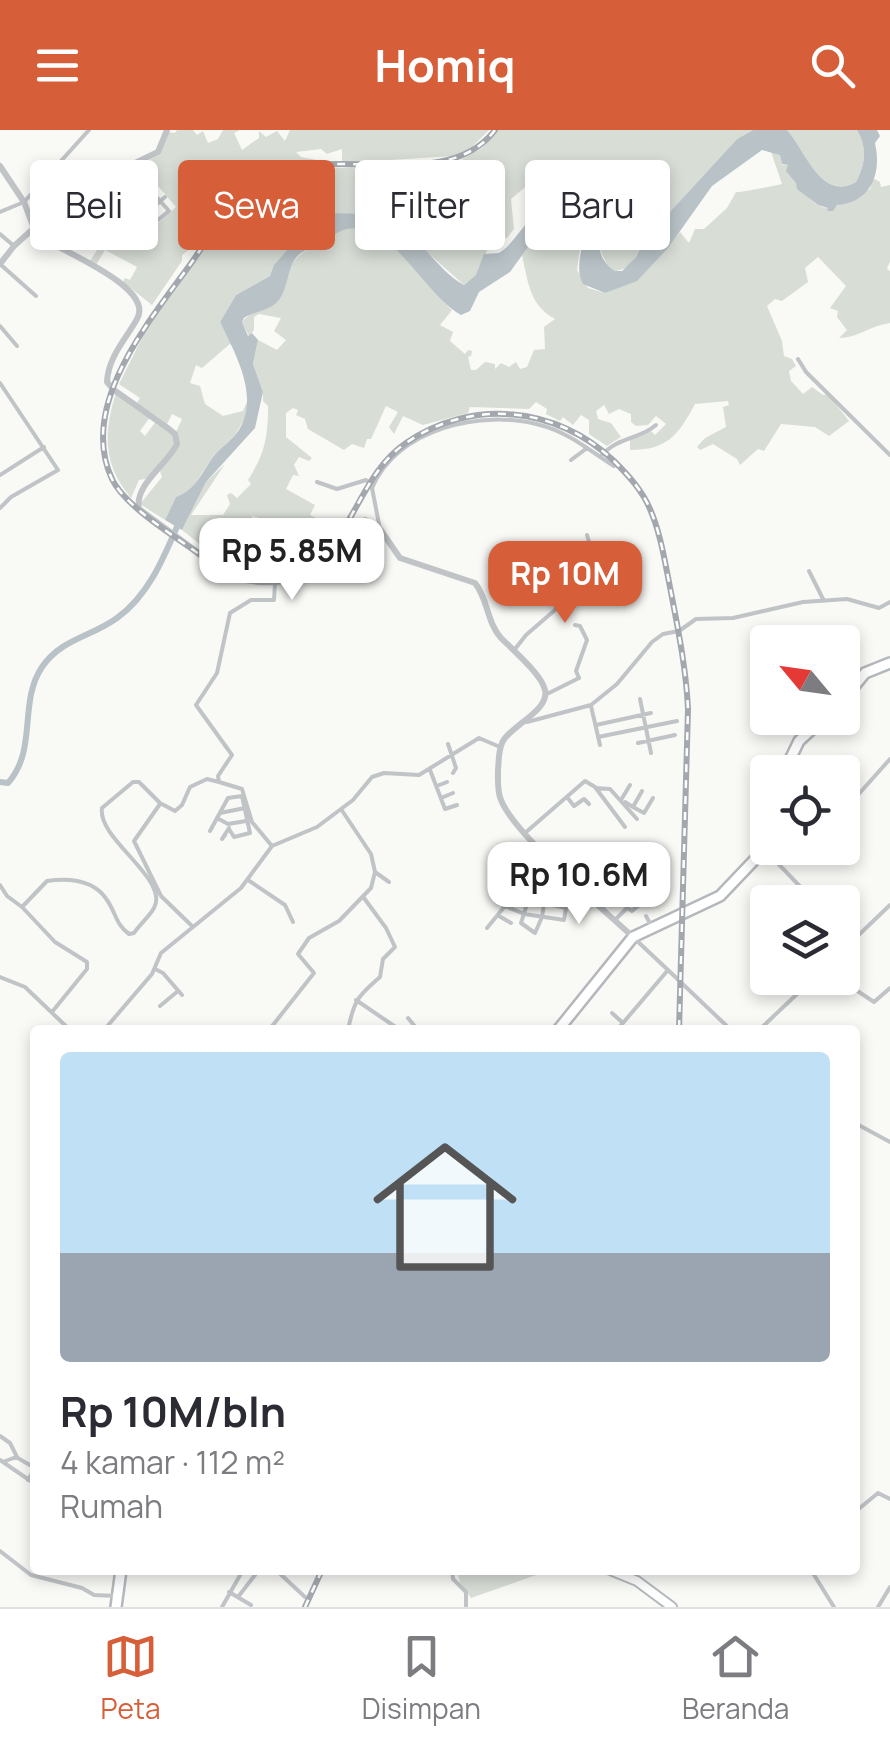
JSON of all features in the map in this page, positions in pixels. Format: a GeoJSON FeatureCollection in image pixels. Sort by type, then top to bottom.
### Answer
{"type":"FeatureCollection","features":[{"type":"Feature","properties":{"kind":"main road"},"geometry":{"type":"LineString","coordinates":[[860,678],[890,663]]}},
{"type":"Feature","properties":{"kind":"main road"},"geometry":{"type":"LineString","coordinates":[[790,755],[806,735]]}},
{"type":"Feature","properties":{"kind":"main road"},"geometry":{"type":"LineString","coordinates":[[562,1025],[633,937],[720,896],[752,865]]}},
{"type":"Feature","properties":{"kind":"main road"},"geometry":{"type":"LineString","coordinates":[[117,1601],[120,1575]]}},
{"type":"Feature","properties":{"kind":"main road"},"geometry":{"type":"LineString","coordinates":[[622,1575],[672,1607]]}},
{"type":"Feature","properties":{"kind":"street"},"geometry":{"type":"LineString","coordinates":[[62,160],[89,130]]}},
{"type":"Feature","properties":{"kind":"street"},"geometry":{"type":"LineString","coordinates":[[142,160],[158,152],[167,130]]}},
{"type":"Feature","properties":{"kind":"street"},"geometry":{"type":"LineString","coordinates":[[0,166],[24,202],[30,221]]}},
{"type":"Feature","properties":{"kind":"street"},"geometry":{"type":"LineString","coordinates":[[0,212],[30,195]]}},
{"type":"Feature","properties":{"kind":"street"},"geometry":{"type":"LineString","coordinates":[[158,196],[169,211]]}},
{"type":"Feature","properties":{"kind":"street"},"geometry":{"type":"LineString","coordinates":[[162,199],[141,219],[146,226],[150,228],[174,206]]}},
{"type":"Feature","properties":{"kind":"street"},"geometry":{"type":"LineString","coordinates":[[30,233],[0,264],[36,296]]}},
{"type":"Feature","properties":{"kind":"street"},"geometry":{"type":"LineString","coordinates":[[0,234],[14,246]]}},
{"type":"Feature","properties":{"kind":"street"},"geometry":{"type":"LineString","coordinates":[[65,250],[96,266],[139,304],[139,316],[116,354],[107,382],[169,428],[177,444],[168,462],[141,490],[139,509],[204,557],[208,566],[234,578],[275,583],[321,565],[359,522],[365,520],[380,529]]}},
{"type":"Feature","properties":{"kind":"street"},"geometry":{"type":"LineString","coordinates":[[0,326],[17,346]]}},
{"type":"Feature","properties":{"kind":"street"},"geometry":{"type":"LineString","coordinates":[[798,359],[806,372],[890,455]]}},
{"type":"Feature","properties":{"kind":"street"},"geometry":{"type":"LineString","coordinates":[[0,383],[57,471],[11,497],[0,508]]}},
{"type":"Feature","properties":{"kind":"street"},"geometry":{"type":"LineString","coordinates":[[372,486],[404,449],[438,431],[474,420],[540,424],[572,437],[614,466]]}},
{"type":"Feature","properties":{"kind":"street"},"geometry":{"type":"LineString","coordinates":[[600,457],[611,444],[648,432],[656,425]]}},
{"type":"Feature","properties":{"kind":"street"},"geometry":{"type":"LineString","coordinates":[[0,475],[44,447]]}},
{"type":"Feature","properties":{"kind":"street"},"geometry":{"type":"LineString","coordinates":[[571,460],[586,448]]}},
{"type":"Feature","properties":{"kind":"street"},"geometry":{"type":"LineString","coordinates":[[318,482],[337,489],[366,480],[372,486],[380,529],[400,558],[476,584],[496,631],[544,685],[545,695],[539,708],[518,724],[500,746],[500,800],[564,872],[727,1025]]}},
{"type":"Feature","properties":{"kind":"street"},"geometry":{"type":"LineString","coordinates":[[587,535],[597,574],[610,600]]}},
{"type":"Feature","properties":{"kind":"street"},"geometry":{"type":"LineString","coordinates":[[809,571],[824,601]]}},
{"type":"Feature","properties":{"kind":"street"},"geometry":{"type":"LineString","coordinates":[[515,649],[597,574]]}},
{"type":"Feature","properties":{"kind":"street"},"geometry":{"type":"LineString","coordinates":[[219,782],[218,776],[232,755],[196,704],[216,675],[230,613],[254,600],[274,600],[275,583]]}},
{"type":"Feature","properties":{"kind":"street"},"geometry":{"type":"LineString","coordinates":[[518,724],[591,705],[617,684],[652,642],[696,619],[733,618],[804,602],[848,599],[879,608],[890,602]]}},
{"type":"Feature","properties":{"kind":"street"},"geometry":{"type":"LineString","coordinates":[[545,695],[579,678],[576,672],[587,640],[580,626],[574,625]]}},
{"type":"Feature","properties":{"kind":"street"},"geometry":{"type":"LineString","coordinates":[[640,700],[651,753]]}},
{"type":"Feature","properties":{"kind":"street"},"geometry":{"type":"LineString","coordinates":[[591,705],[600,745]]}},
{"type":"Feature","properties":{"kind":"street"},"geometry":{"type":"LineString","coordinates":[[596,724],[651,713]]}},
{"type":"Feature","properties":{"kind":"street"},"geometry":{"type":"LineString","coordinates":[[212,726],[218,719]]}},
{"type":"Feature","properties":{"kind":"street"},"geometry":{"type":"LineString","coordinates":[[598,738],[677,721]]}},
{"type":"Feature","properties":{"kind":"street"},"geometry":{"type":"LineString","coordinates":[[638,742],[675,735]]}},
{"type":"Feature","properties":{"kind":"street"},"geometry":{"type":"LineString","coordinates":[[108,1025],[155,969],[161,953],[248,880],[272,846],[312,831],[360,793],[372,776],[419,775],[478,738],[500,746]]}},
{"type":"Feature","properties":{"kind":"street"},"geometry":{"type":"LineString","coordinates":[[448,744],[456,770],[453,773]]}},
{"type":"Feature","properties":{"kind":"street"},"geometry":{"type":"LineString","coordinates":[[860,794],[890,760]]}},
{"type":"Feature","properties":{"kind":"street"},"geometry":{"type":"LineString","coordinates":[[430,770],[446,810],[457,805]]}},
{"type":"Feature","properties":{"kind":"street"},"geometry":{"type":"LineString","coordinates":[[192,926],[158,896],[142,870],[104,826],[100,813],[108,800],[133,782],[176,811],[190,788],[207,779],[242,789],[250,821],[248,835],[234,837],[219,816]]}},
{"type":"Feature","properties":{"kind":"street"},"geometry":{"type":"LineString","coordinates":[[525,832],[585,781],[596,788],[625,828]]}},
{"type":"Feature","properties":{"kind":"street"},"geometry":{"type":"LineString","coordinates":[[437,786],[447,782]]}},
{"type":"Feature","properties":{"kind":"street"},"geometry":{"type":"LineString","coordinates":[[621,800],[630,785]]}},
{"type":"Feature","properties":{"kind":"street"},"geometry":{"type":"LineString","coordinates":[[596,788],[608,788],[636,819]]}},
{"type":"Feature","properties":{"kind":"street"},"geometry":{"type":"LineString","coordinates":[[567,798],[574,806],[586,801],[575,789]]}},
{"type":"Feature","properties":{"kind":"street"},"geometry":{"type":"LineString","coordinates":[[633,807],[642,791]]}},
{"type":"Feature","properties":{"kind":"street"},"geometry":{"type":"LineString","coordinates":[[441,798],[453,793]]}},
{"type":"Feature","properties":{"kind":"street"},"geometry":{"type":"LineString","coordinates":[[210,831],[232,796],[242,796],[250,821],[272,846]]}},
{"type":"Feature","properties":{"kind":"street"},"geometry":{"type":"LineString","coordinates":[[621,800],[644,813],[654,798]]}},
{"type":"Feature","properties":{"kind":"street"},"geometry":{"type":"LineString","coordinates":[[22,907],[44,882],[72,879],[98,889],[109,902],[116,921],[130,934],[136,931],[158,896],[134,841],[160,803]]}},
{"type":"Feature","properties":{"kind":"street"},"geometry":{"type":"LineString","coordinates":[[219,816],[245,808]]}},
{"type":"Feature","properties":{"kind":"street"},"geometry":{"type":"LineString","coordinates":[[274,1025],[314,974],[299,950],[369,891],[375,872],[372,854],[342,809]]}},
{"type":"Feature","properties":{"kind":"street"},"geometry":{"type":"LineString","coordinates":[[228,829],[250,821]]}},
{"type":"Feature","properties":{"kind":"street"},"geometry":{"type":"LineString","coordinates":[[780,865],[799,885]]}},
{"type":"Feature","properties":{"kind":"street"},"geometry":{"type":"LineString","coordinates":[[375,872],[390,882]]}},
{"type":"Feature","properties":{"kind":"street"},"geometry":{"type":"LineString","coordinates":[[533,899],[521,922],[535,933],[552,886],[564,872]]}},
{"type":"Feature","properties":{"kind":"street"},"geometry":{"type":"LineString","coordinates":[[248,880],[286,905],[292,922]]}},
{"type":"Feature","properties":{"kind":"street"},"geometry":{"type":"LineString","coordinates":[[488,927],[501,917],[516,882]]}},
{"type":"Feature","properties":{"kind":"street"},"geometry":{"type":"LineString","coordinates":[[0,886],[55,942],[84,959],[88,966],[52,1012]]}},
{"type":"Feature","properties":{"kind":"street"},"geometry":{"type":"LineString","coordinates":[[505,906],[524,914],[564,920],[566,908],[511,894]]}},
{"type":"Feature","properties":{"kind":"street"},"geometry":{"type":"LineString","coordinates":[[349,1025],[356,1000],[364,988],[380,977],[383,959],[395,947],[363,896]]}},
{"type":"Feature","properties":{"kind":"street"},"geometry":{"type":"LineString","coordinates":[[548,904],[550,918]]}},
{"type":"Feature","properties":{"kind":"street"},"geometry":{"type":"LineString","coordinates":[[860,930],[890,905]]}},
{"type":"Feature","properties":{"kind":"street"},"geometry":{"type":"LineString","coordinates":[[615,920],[627,908],[632,911],[638,906]]}},
{"type":"Feature","properties":{"kind":"street"},"geometry":{"type":"LineString","coordinates":[[646,916],[652,927]]}},
{"type":"Feature","properties":{"kind":"street"},"geometry":{"type":"LineString","coordinates":[[501,917],[511,923]]}},
{"type":"Feature","properties":{"kind":"street"},"geometry":{"type":"LineString","coordinates":[[155,969],[180,993],[160,1006]]}},
{"type":"Feature","properties":{"kind":"street"},"geometry":{"type":"LineString","coordinates":[[612,1013],[623,1023],[668,970]]}},
{"type":"Feature","properties":{"kind":"street"},"geometry":{"type":"LineString","coordinates":[[0,977],[25,987],[64,1025]]}},
{"type":"Feature","properties":{"kind":"street"},"geometry":{"type":"LineString","coordinates":[[860,993],[874,1002],[890,988]]}},
{"type":"Feature","properties":{"kind":"street"},"geometry":{"type":"LineString","coordinates":[[764,1025],[796,995]]}},
{"type":"Feature","properties":{"kind":"street"},"geometry":{"type":"LineString","coordinates":[[356,1000],[393,1025]]}},
{"type":"Feature","properties":{"kind":"street"},"geometry":{"type":"LineString","coordinates":[[408,1018],[414,1025]]}},
{"type":"Feature","properties":{"kind":"street"},"geometry":{"type":"LineString","coordinates":[[860,1126],[890,1142]]}},
{"type":"Feature","properties":{"kind":"street"},"geometry":{"type":"LineString","coordinates":[[0,1436],[10,1443],[17,1457],[30,1465]]}},
{"type":"Feature","properties":{"kind":"street"},"geometry":{"type":"LineString","coordinates":[[2,1461],[17,1457]]}},
{"type":"Feature","properties":{"kind":"street"},"geometry":{"type":"LineString","coordinates":[[2,1461],[28,1480],[30,1477]]}},
{"type":"Feature","properties":{"kind":"street"},"geometry":{"type":"LineString","coordinates":[[860,1508],[878,1493],[890,1498]]}},
{"type":"Feature","properties":{"kind":"street"},"geometry":{"type":"LineString","coordinates":[[0,1551],[14,1566],[30,1573]]}},
{"type":"Feature","properties":{"kind":"street"},"geometry":{"type":"LineString","coordinates":[[33,1575],[117,1601]]}},
{"type":"Feature","properties":{"kind":"street"},"geometry":{"type":"LineString","coordinates":[[222,1607],[240,1575]]}},
{"type":"Feature","properties":{"kind":"street"},"geometry":{"type":"LineString","coordinates":[[238,1597],[256,1575]]}},
{"type":"Feature","properties":{"kind":"street"},"geometry":{"type":"LineString","coordinates":[[281,1575],[305,1598]]}},
{"type":"Feature","properties":{"kind":"street"},"geometry":{"type":"LineString","coordinates":[[453,1575],[466,1592],[466,1607]]}},
{"type":"Feature","properties":{"kind":"street"},"geometry":{"type":"LineString","coordinates":[[814,1575],[834,1607]]}},
{"type":"Feature","properties":{"kind":"street"},"geometry":{"type":"LineString","coordinates":[[878,1607],[890,1587]]}},
{"type":"Feature","properties":{"kind":"street"},"geometry":{"type":"LineString","coordinates":[[229,1592],[251,1605]]}},
{"type":"Feature","properties":{"kind":"shaded area"},"geometry":{"type":"Polygon","coordinates":[[[193,130],[197,135],[203,131],[208,143],[218,139],[223,130],[240,130],[234,133],[242,150],[259,138],[259,131],[266,137],[277,131],[285,141],[290,130],[489,130],[471,148],[455,156],[342,163],[342,149],[327,154],[321,149],[296,152],[317,160],[178,160],[178,250],[188,250],[152,305],[123,282],[125,278],[130,280],[137,267],[105,250],[158,250],[158,223],[176,207],[158,186],[158,160],[150,160],[159,155],[168,132],[193,130]]]}},
{"type":"Feature","properties":{"kind":"shaded area"},"geometry":{"type":"Polygon","coordinates":[[[498,130],[753,130],[737,139],[670,212],[670,160],[525,160],[525,187],[511,199],[514,229],[505,238],[505,160],[461,160],[482,148],[498,130]]]}},
{"type":"Feature","properties":{"kind":"shaded area"},"geometry":{"type":"Polygon","coordinates":[[[753,130],[787,130],[824,180],[844,186],[856,182],[862,168],[864,149],[857,130],[877,130],[880,136],[875,143],[875,175],[858,198],[827,211],[828,208],[797,189],[780,155],[762,150],[712,186],[670,245],[670,212],[737,139],[753,130]]]}},
{"type":"Feature","properties":{"kind":"shaded area"},"geometry":{"type":"Polygon","coordinates":[[[787,130],[857,130],[864,155],[856,182],[843,186],[823,179],[787,130]]]}},
{"type":"Feature","properties":{"kind":"shaded area"},"geometry":{"type":"Polygon","coordinates":[[[770,149],[780,154],[782,165],[789,165],[811,200],[825,208],[870,189],[873,178],[881,187],[890,185],[890,323],[839,338],[847,330],[837,317],[838,311],[830,308],[846,286],[818,257],[805,268],[808,282],[782,301],[775,299],[767,306],[784,356],[796,366],[789,371],[791,381],[803,394],[812,387],[828,394],[849,421],[829,436],[815,427],[781,424],[764,451],[758,449],[740,465],[713,444],[700,450],[697,447],[726,427],[723,407],[729,405],[728,401],[695,404],[683,424],[663,444],[630,450],[630,440],[651,431],[655,435],[666,424],[656,416],[648,425],[636,426],[631,422],[631,414],[619,409],[609,414],[604,405],[596,411],[598,419],[611,423],[621,437],[607,446],[589,434],[589,420],[581,415],[573,425],[563,417],[560,421],[546,414],[547,409],[536,402],[529,409],[470,407],[468,413],[423,425],[403,416],[394,434],[389,427],[398,412],[386,406],[364,448],[352,444],[344,450],[308,429],[305,419],[296,415],[298,410],[293,408],[286,413],[286,437],[312,458],[309,461],[299,457],[294,465],[299,476],[293,475],[286,489],[315,505],[310,515],[316,518],[308,532],[252,516],[252,527],[277,536],[279,546],[301,554],[304,550],[322,554],[295,570],[258,574],[218,555],[224,546],[216,541],[206,549],[182,530],[206,482],[225,464],[191,515],[223,515],[230,504],[227,495],[231,493],[237,498],[251,484],[248,480],[262,453],[268,406],[263,401],[253,364],[258,340],[277,350],[286,340],[274,331],[281,318],[259,314],[254,317],[254,330],[249,336],[242,322],[275,301],[294,261],[303,253],[335,250],[335,232],[355,227],[355,250],[396,250],[404,257],[452,310],[440,325],[453,332],[450,341],[465,354],[472,351],[468,357],[471,370],[485,362],[495,364],[495,369],[501,363],[509,367],[516,362],[520,369],[527,367],[534,350],[545,349],[544,327],[555,319],[540,307],[528,283],[522,255],[526,250],[580,250],[577,270],[588,288],[605,293],[626,282],[664,250],[670,250],[670,243],[680,232],[689,243],[695,229],[704,229],[727,208],[736,192],[782,184],[770,149]]]}},
{"type":"Feature","properties":{"kind":"shaded area"},"geometry":{"type":"Polygon","coordinates":[[[355,167],[355,214],[335,229],[335,168],[355,167]]]}},
{"type":"Feature","properties":{"kind":"shaded area"},"geometry":{"type":"Polygon","coordinates":[[[335,213],[355,214],[355,230],[335,235],[335,213]]]}},
{"type":"Feature","properties":{"kind":"shaded area"},"geometry":{"type":"Polygon","coordinates":[[[525,225],[526,250],[510,272],[479,292],[470,311],[461,315],[396,250],[425,250],[464,285],[476,275],[484,254],[506,248],[525,225]]]}},
{"type":"Feature","properties":{"kind":"shaded area"},"geometry":{"type":"Polygon","coordinates":[[[97,250],[105,250],[96,265],[90,261],[97,250]]]}},
{"type":"Feature","properties":{"kind":"shaded area"},"geometry":{"type":"Polygon","coordinates":[[[201,250],[306,250],[236,295],[220,322],[231,343],[202,368],[196,365],[190,383],[200,386],[205,404],[223,416],[243,411],[249,397],[248,413],[189,493],[176,497],[165,520],[140,504],[162,477],[160,471],[178,447],[176,432],[182,419],[172,414],[167,424],[137,403],[140,398],[119,384],[152,318],[201,250]]]}},
{"type":"Feature","properties":{"kind":"shaded area"},"geometry":{"type":"Polygon","coordinates":[[[287,250],[306,250],[293,262],[285,289],[275,304],[242,322],[248,336],[252,333],[258,340],[253,364],[263,392],[255,428],[206,482],[182,530],[165,520],[176,497],[194,485],[213,457],[236,434],[247,407],[244,378],[220,322],[236,295],[270,276],[287,250]]]}},
{"type":"Feature","properties":{"kind":"shaded area"},"geometry":{"type":"Polygon","coordinates":[[[425,250],[488,250],[477,274],[464,285],[425,250]]]}},
{"type":"Feature","properties":{"kind":"shaded area"},"geometry":{"type":"Polygon","coordinates":[[[581,250],[601,250],[603,259],[615,271],[622,271],[640,250],[666,250],[637,281],[605,293],[583,284],[579,265],[581,250]]]}},
{"type":"Feature","properties":{"kind":"shaded area"},"geometry":{"type":"Polygon","coordinates":[[[600,250],[640,250],[621,270],[608,267],[600,250]]]}},
{"type":"Feature","properties":{"kind":"shaded area"},"geometry":{"type":"Polygon","coordinates":[[[116,393],[151,416],[140,431],[145,436],[157,420],[174,434],[176,444],[151,478],[139,480],[131,498],[115,473],[108,448],[116,393]]]}},
{"type":"Feature","properties":{"kind":"shaded area"},"geometry":{"type":"Polygon","coordinates":[[[458,1575],[536,1575],[471,1598],[458,1575]]]}},
{"type":"Feature","properties":{"kind":"waterway"},"geometry":{"type":"LineString","coordinates":[[0,782],[8,783],[23,756],[31,696],[42,667],[58,650],[128,609],[154,574],[179,522]]}},
{"type":"Feature","properties":{"kind":"railway"},"geometry":{"type":"LineString","coordinates":[[495,130],[473,150],[446,160],[416,165],[317,165],[286,169],[259,181],[239,197],[124,363],[104,421],[104,450],[119,490],[153,521],[215,565],[241,576],[269,579],[296,573],[324,554],[390,456],[431,429],[458,419],[485,414],[540,419],[567,429],[614,461],[643,495],[656,527],[685,677],[688,709],[679,1025]]}},
{"type":"Feature","properties":{"kind":"railway"},"geometry":{"type":"LineString","coordinates":[[305,1607],[320,1575]]}}]}
